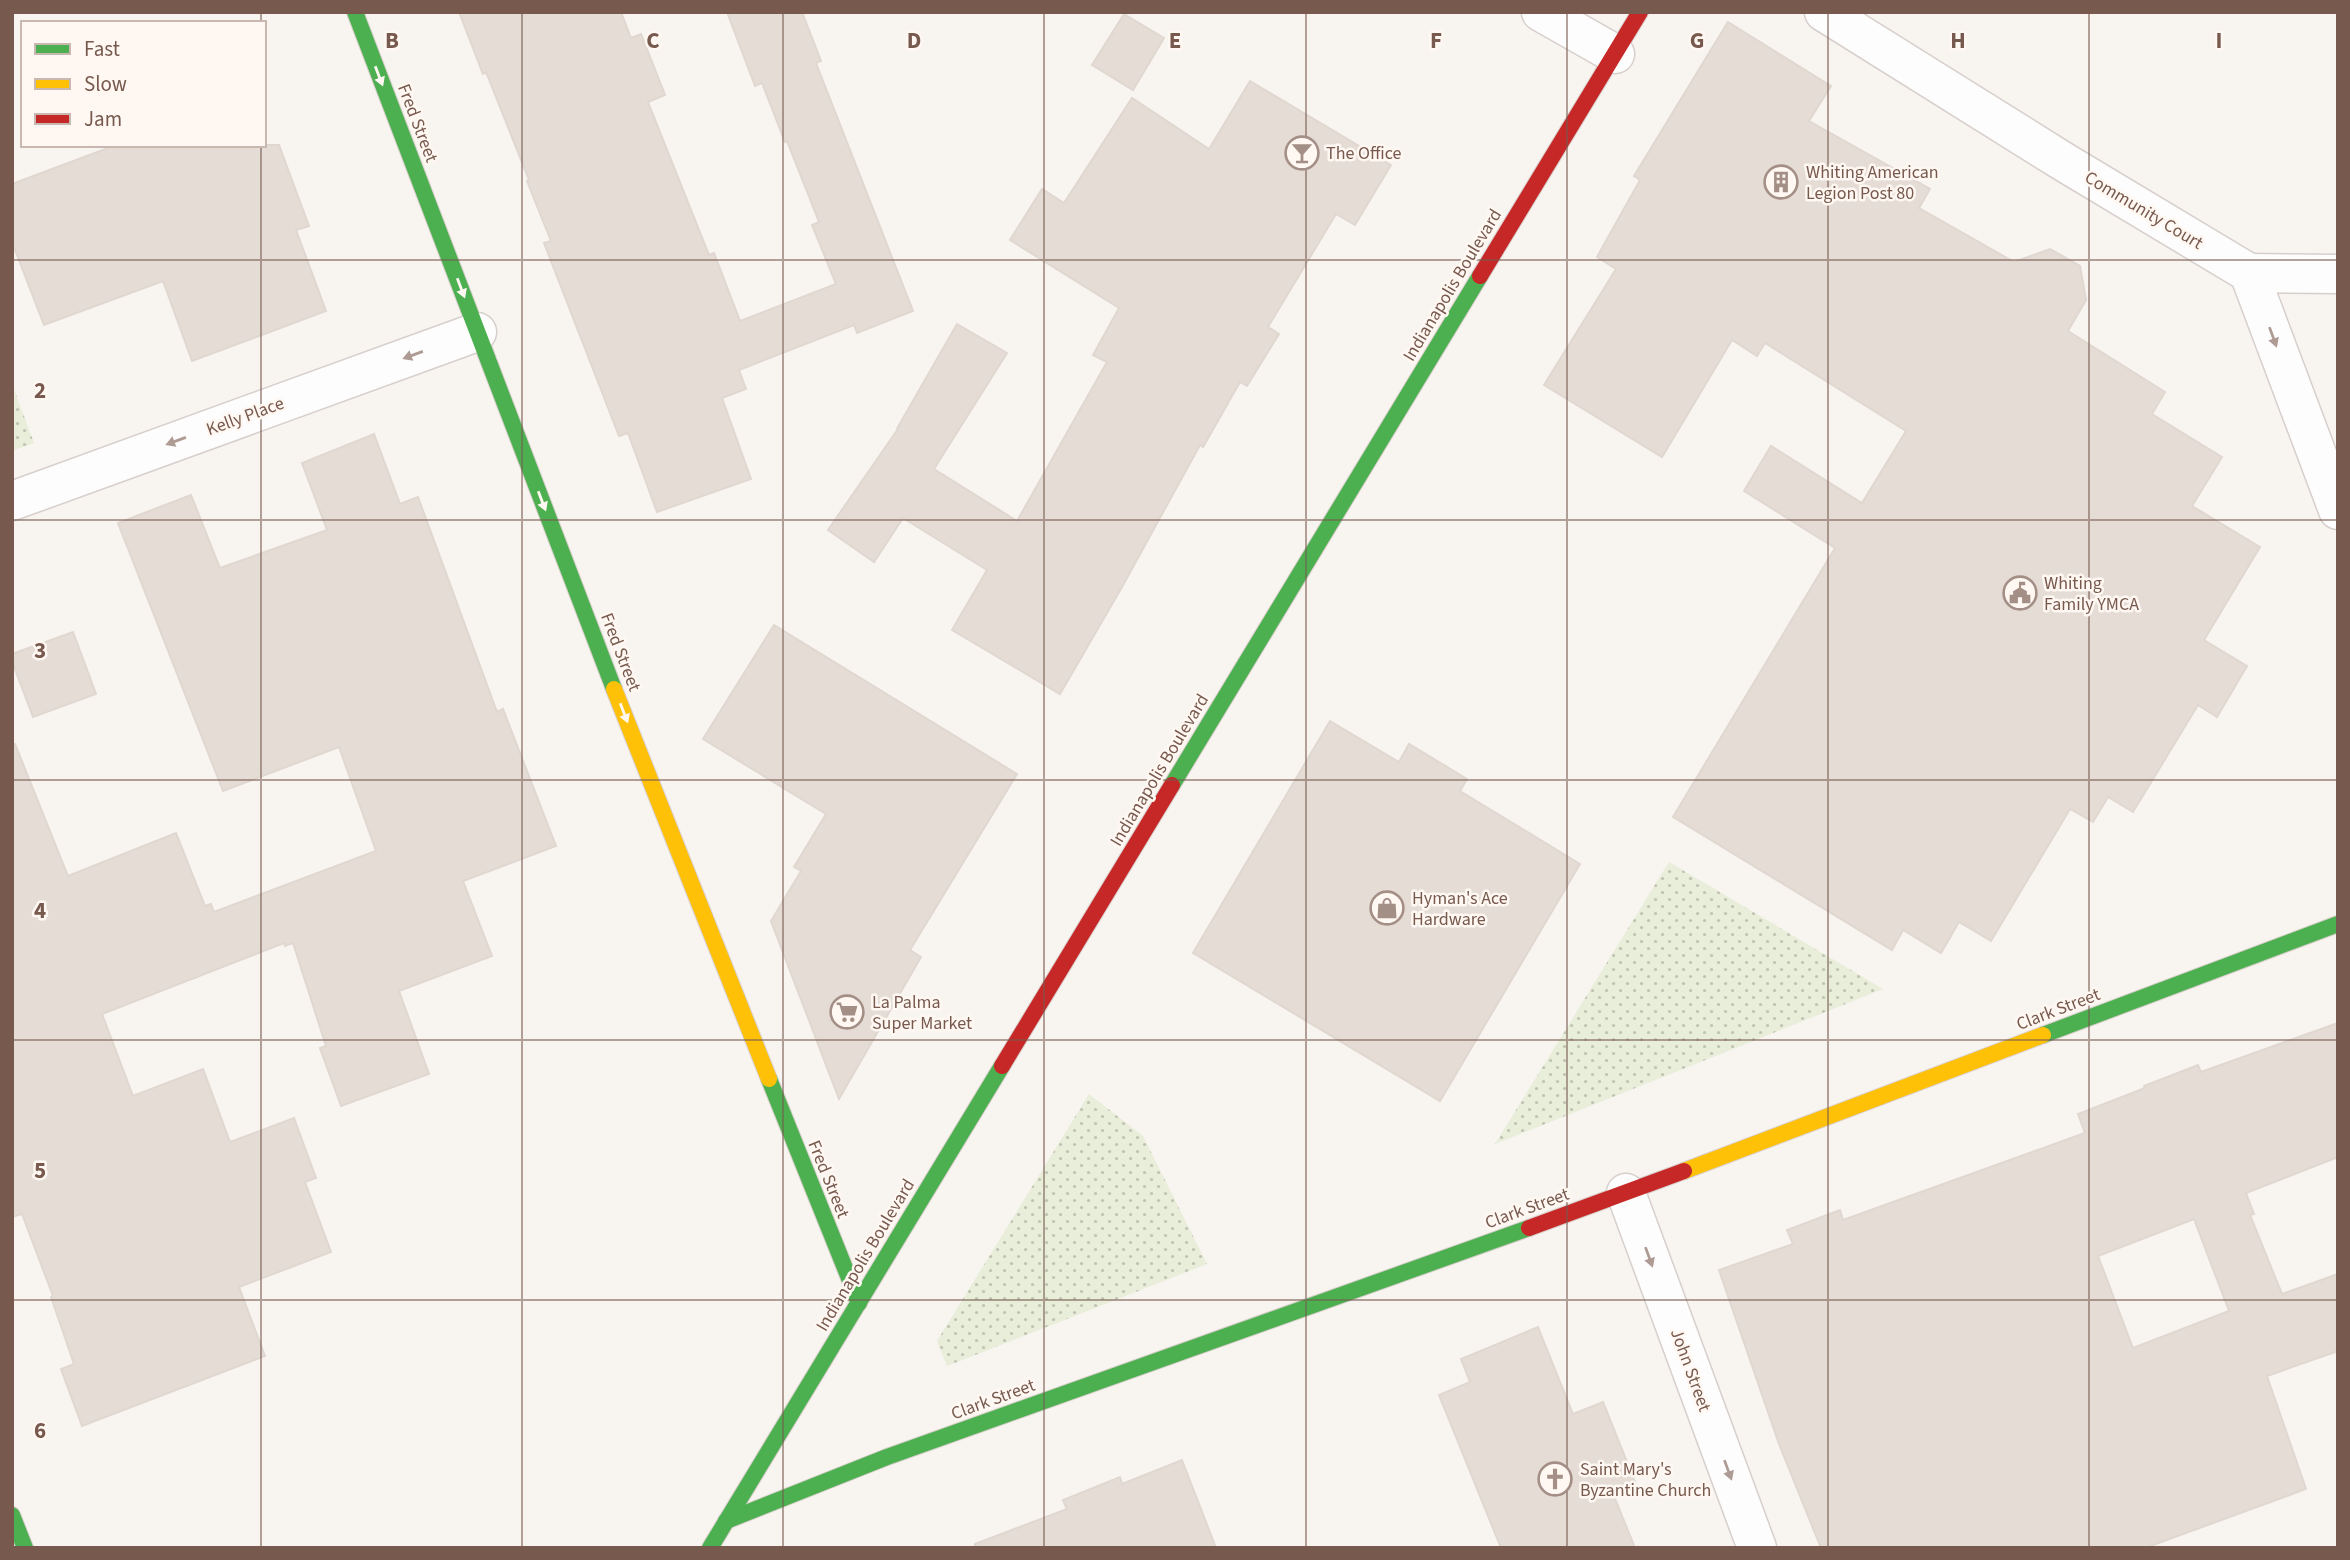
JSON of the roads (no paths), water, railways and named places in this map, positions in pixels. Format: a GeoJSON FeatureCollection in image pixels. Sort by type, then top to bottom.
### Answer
{"type":"FeatureCollection","features":[{"type":"Feature","properties":{"kind":"street","name":"Fred Street"},"geometry":{"type":"LineString","coordinates":[[355,12],[650,782],[859,1303]]}},
{"type":"Feature","properties":{"kind":"street"},"geometry":{"type":"LineString","coordinates":[[1541,12],[1615,54]]}},
{"type":"Feature","properties":{"kind":"street","name":"Indianapolis Boulevard"},"geometry":{"type":"LineString","coordinates":[[710,1548],[1640,12]]}},
{"type":"Feature","properties":{"kind":"street","name":"Community Court"},"geometry":{"type":"LineString","coordinates":[[1824,12],[2064,162],[2249,273]]}},
{"type":"Feature","properties":{"kind":"street"},"geometry":{"type":"LineString","coordinates":[[2338,274],[2249,273],[2338,510]]}},
{"type":"Feature","properties":{"kind":"street","name":"Kelly Place"},"geometry":{"type":"LineString","coordinates":[[12,501],[477,332]]}},
{"type":"Feature","properties":{"kind":"street","name":"Clark Street"},"geometry":{"type":"LineString","coordinates":[[726,1521],[887,1457],[1626,1192],[2338,924]]}},
{"type":"Feature","properties":{"kind":"street","name":"John Street"},"geometry":{"type":"LineString","coordinates":[[1626,1192],[1757,1548]]}},
{"type":"Feature","properties":{"kind":"street"},"geometry":{"type":"LineString","coordinates":[[12,1515],[25,1548]]}},
{"type":"Feature","properties":{"kind":"place","name":"The Office"},"geometry":{"type":"Point","coordinates":[1302,153]}},
{"type":"Feature","properties":{"kind":"place","name":"Whiting American Legion Post 80"},"geometry":{"type":"Point","coordinates":[1781,182]}},
{"type":"Feature","properties":{"kind":"place","name":"Whiting Family YMCA"},"geometry":{"type":"Point","coordinates":[2020,593]}},
{"type":"Feature","properties":{"kind":"place","name":"Hyman's Ace Hardware"},"geometry":{"type":"Point","coordinates":[1387,908]}},
{"type":"Feature","properties":{"kind":"place","name":"La Palma Super Market"},"geometry":{"type":"Point","coordinates":[847,1012]}},
{"type":"Feature","properties":{"kind":"place","name":"Saint Mary's Byzantine Church"},"geometry":{"type":"Point","coordinates":[1555,1479]}}]}
